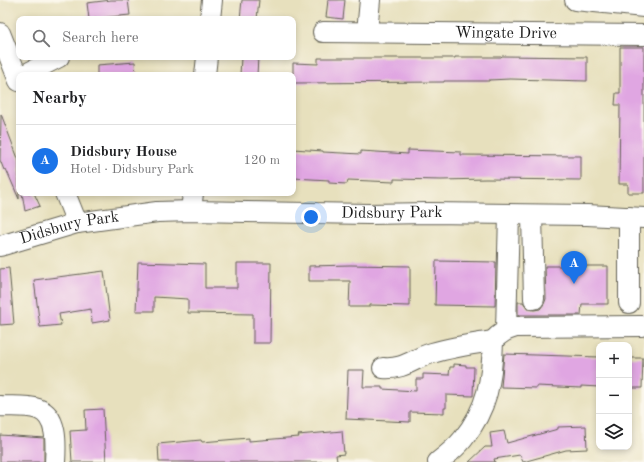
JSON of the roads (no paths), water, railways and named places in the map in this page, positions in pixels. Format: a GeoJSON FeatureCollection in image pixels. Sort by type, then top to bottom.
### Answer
{"type":"FeatureCollection","features":[{"type":"Feature","properties":{"kind":"street"},"geometry":{"type":"LineString","coordinates":[[210,16],[212,0]]}},
{"type":"Feature","properties":{"kind":"street"},"geometry":{"type":"LineString","coordinates":[[367,32],[370,0]]}},
{"type":"Feature","properties":{"kind":"street"},"geometry":{"type":"LineString","coordinates":[[575,0],[608,2],[644,7]]}},
{"type":"Feature","properties":{"kind":"street","name":"Wingate Drive"},"geometry":{"type":"LineString","coordinates":[[323,32],[644,35]]}},
{"type":"Feature","properties":{"kind":"street"},"geometry":{"type":"LineString","coordinates":[[0,33],[17,72]]}},
{"type":"Feature","properties":{"kind":"street"},"geometry":{"type":"LineString","coordinates":[[31,72],[53,60]]}},
{"type":"Feature","properties":{"kind":"street"},"geometry":{"type":"LineString","coordinates":[[205,72],[207,60]]}},
{"type":"Feature","properties":{"kind":"street"},"geometry":{"type":"LineString","coordinates":[[66,196],[77,223]]}},
{"type":"Feature","properties":{"kind":"street","name":"Didsbury Park"},"geometry":{"type":"LineString","coordinates":[[0,246],[77,223],[157,212],[192,202],[509,215],[587,215],[637,218]]}},
{"type":"Feature","properties":{"kind":"street"},"geometry":{"type":"LineString","coordinates":[[438,462],[463,440],[479,416],[487,395],[500,335],[509,215]]}},
{"type":"Feature","properties":{"kind":"street"},"geometry":{"type":"LineString","coordinates":[[532,215],[534,299]]}},
{"type":"Feature","properties":{"kind":"street"},"geometry":{"type":"LineString","coordinates":[[629,303],[637,218]]}},
{"type":"Feature","properties":{"kind":"street"},"geometry":{"type":"LineString","coordinates":[[383,368],[398,368],[432,353],[471,344],[500,335],[516,327],[642,326]]}},
{"type":"Feature","properties":{"kind":"street"},"geometry":{"type":"LineString","coordinates":[[0,406],[38,409],[46,413],[54,425],[55,462]]}},
{"type":"Feature","properties":{"kind":"place","name":"Didsbury House"},"geometry":{"type":"Point","coordinates":[574,284]}}]}
